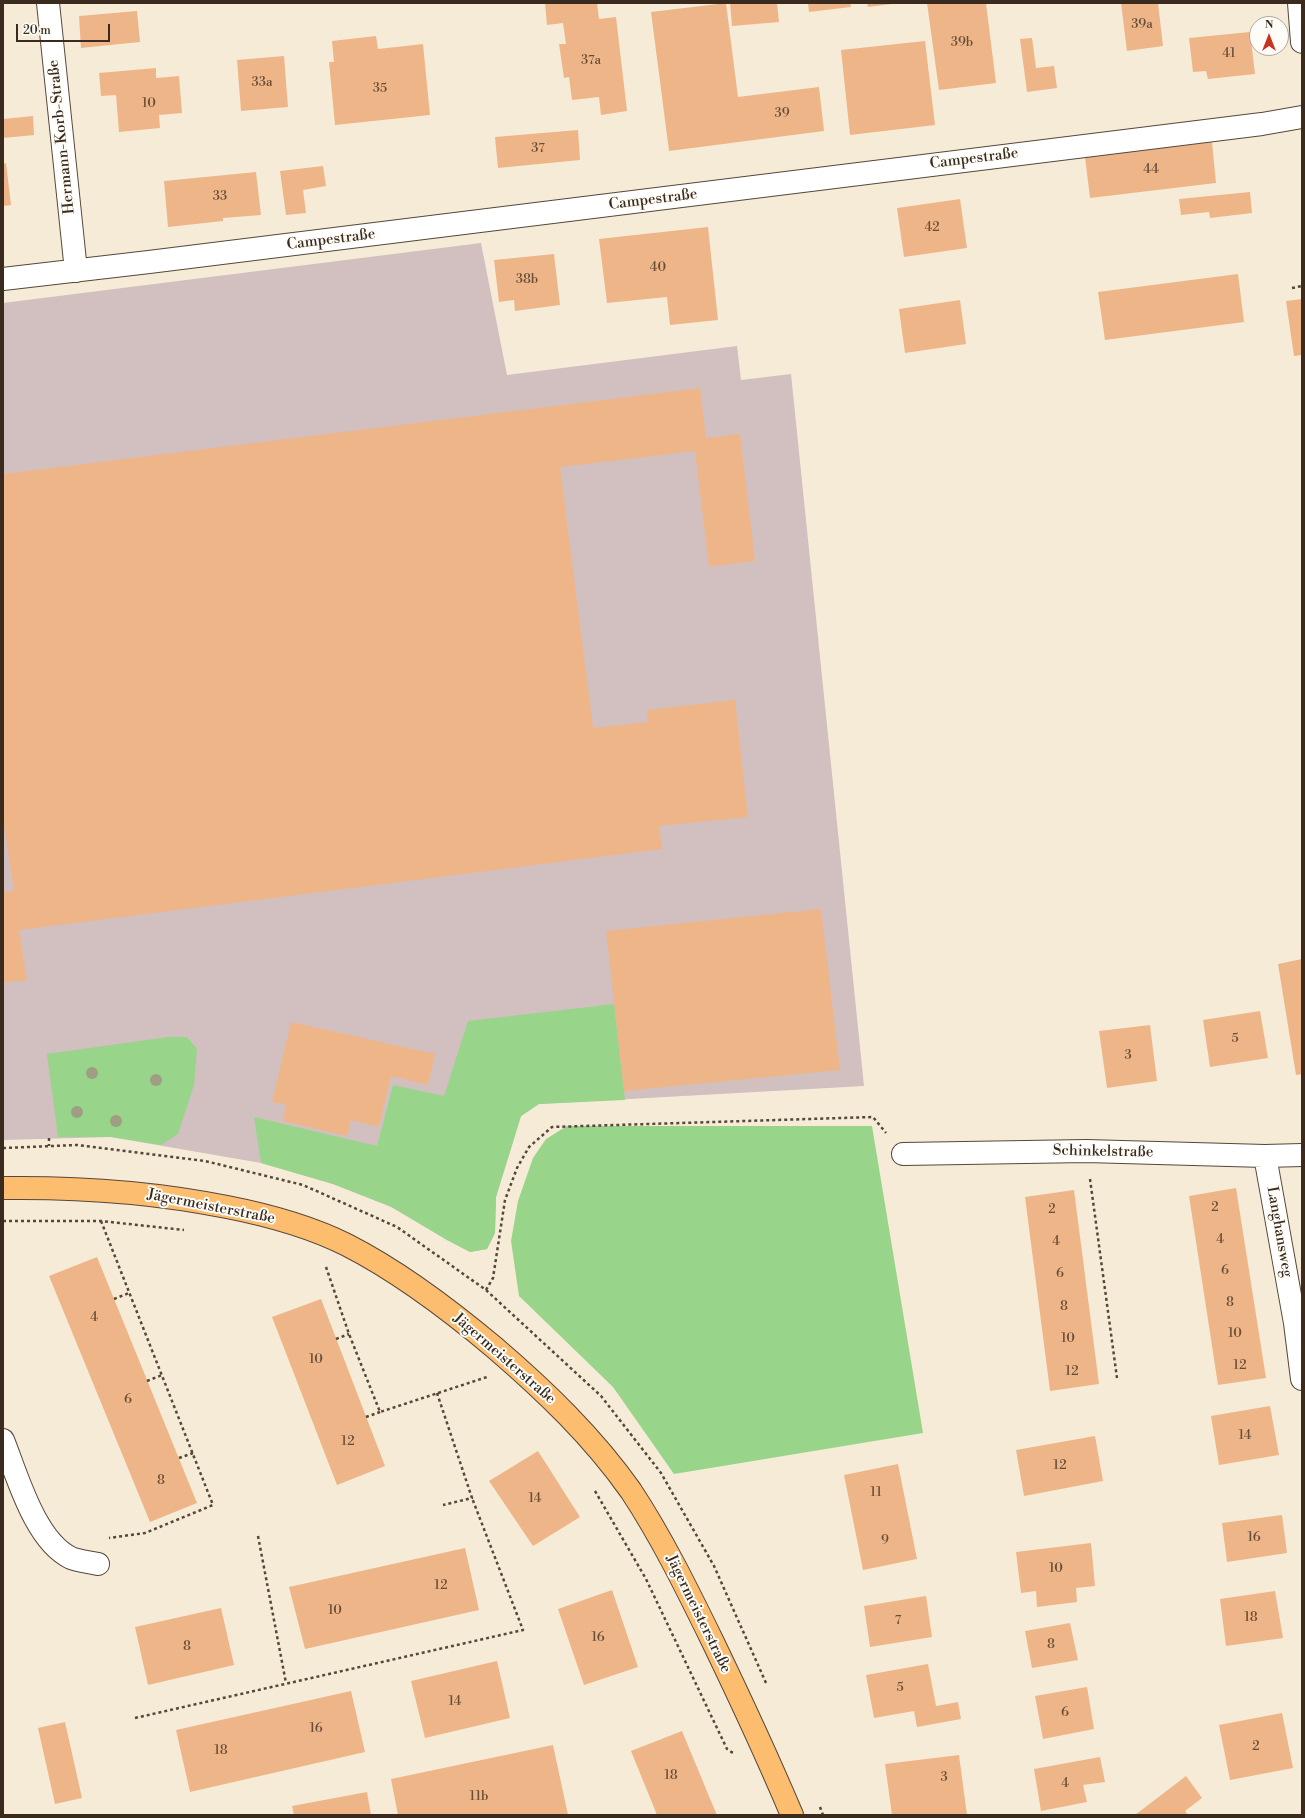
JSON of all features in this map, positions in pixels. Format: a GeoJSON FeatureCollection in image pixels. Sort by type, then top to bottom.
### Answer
{"type":"FeatureCollection","features":[{"type":"Feature","properties":{"kind":"main road","name":"Jägermeisterstraße"},"geometry":{"type":"LineString","coordinates":[[3,1188],[52,1187],[126,1191],[197,1201],[258,1214],[301,1226],[347,1245],[393,1272],[462,1321],[551,1398],[597,1446],[630,1491],[663,1543],[697,1610],[754,1728],[792,1815]]}},
{"type":"Feature","properties":{"kind":"street","name":"Hermann-Korb-Straße"},"geometry":{"type":"LineString","coordinates":[[48,3],[76,271]]}},
{"type":"Feature","properties":{"kind":"street"},"geometry":{"type":"LineString","coordinates":[[1299,3],[1302,42]]}},
{"type":"Feature","properties":{"kind":"street","name":"Campestraße"},"geometry":{"type":"LineString","coordinates":[[3,279],[1230,128],[1302,117]]}},
{"type":"Feature","properties":{"kind":"street","name":"Schinkelstraße"},"geometry":{"type":"LineString","coordinates":[[903,1154],[1086,1151],[1265,1156],[1302,1154]]}},
{"type":"Feature","properties":{"kind":"street","name":"Langhansweg"},"geometry":{"type":"LineString","coordinates":[[1265,1156],[1295,1323],[1302,1379]]}},
{"type":"Feature","properties":{"kind":"street"},"geometry":{"type":"LineString","coordinates":[[3,1440],[34,1518],[53,1545],[71,1558],[98,1564]]}},
{"type":"Feature","properties":{"kind":"path"},"geometry":{"type":"LineString","coordinates":[[1292,288],[1302,286]]}},
{"type":"Feature","properties":{"kind":"path"},"geometry":{"type":"LineString","coordinates":[[486,1290],[493,1278],[505,1200],[517,1168],[529,1147],[552,1127],[873,1117],[903,1154]]}},
{"type":"Feature","properties":{"kind":"path"},"geometry":{"type":"LineString","coordinates":[[49,1138],[50,1146]]}},
{"type":"Feature","properties":{"kind":"path"},"geometry":{"type":"LineString","coordinates":[[1086,1151],[1117,1378]]}},
{"type":"Feature","properties":{"kind":"path"},"geometry":{"type":"LineString","coordinates":[[3,1221],[101,1221],[186,1230]]}},
{"type":"Feature","properties":{"kind":"path"},"geometry":{"type":"LineString","coordinates":[[101,1221],[213,1506],[145,1533],[106,1538]]}},
{"type":"Feature","properties":{"kind":"path"},"geometry":{"type":"LineString","coordinates":[[319,1264],[332,1270]]}},
{"type":"Feature","properties":{"kind":"path"},"geometry":{"type":"LineString","coordinates":[[326,1267],[349,1334],[380,1412]]}},
{"type":"Feature","properties":{"kind":"path"},"geometry":{"type":"LineString","coordinates":[[114,1300],[129,1293]]}},
{"type":"Feature","properties":{"kind":"path"},"geometry":{"type":"LineString","coordinates":[[336,1339],[349,1334]]}},
{"type":"Feature","properties":{"kind":"path"},"geometry":{"type":"LineString","coordinates":[[366,1417],[492,1376],[485,1372]]}},
{"type":"Feature","properties":{"kind":"path"},"geometry":{"type":"LineString","coordinates":[[147,1381],[162,1375]]}},
{"type":"Feature","properties":{"kind":"path"},"geometry":{"type":"LineString","coordinates":[[135,1718],[523,1630],[472,1498],[437,1393]]}},
{"type":"Feature","properties":{"kind":"path"},"geometry":{"type":"LineString","coordinates":[[179,1458],[193,1453]]}},
{"type":"Feature","properties":{"kind":"path"},"geometry":{"type":"LineString","coordinates":[[592,1488],[646,1579],[727,1749]]}},
{"type":"Feature","properties":{"kind":"path"},"geometry":{"type":"LineString","coordinates":[[443,1505],[472,1498]]}},
{"type":"Feature","properties":{"kind":"path"},"geometry":{"type":"LineString","coordinates":[[258,1536],[286,1683]]}},
{"type":"Feature","properties":{"kind":"shaded area"},"geometry":{"type":"Polygon","coordinates":[[[481,243],[507,375],[737,346],[741,380],[791,374],[864,1086],[539,1104],[521,1116],[496,1197],[495,1233],[487,1249],[470,1252],[391,1207],[333,1184],[261,1163],[111,1137],[3,1140],[3,303],[481,243]]]}},
{"type":"Feature","properties":{"kind":"green space"},"geometry":{"type":"Polygon","coordinates":[[[614,1004],[625,1100],[539,1104],[521,1116],[496,1197],[495,1233],[487,1249],[470,1252],[392,1207],[333,1184],[261,1163],[254,1117],[377,1146],[393,1085],[444,1096],[468,1021],[614,1004]]]}},
{"type":"Feature","properties":{"kind":"green space"},"geometry":{"type":"Polygon","coordinates":[[[168,1037],[187,1037],[197,1049],[194,1085],[178,1134],[161,1145],[111,1137],[58,1137],[47,1054],[168,1037]]]}},
{"type":"Feature","properties":{"kind":"green space"},"geometry":{"type":"Polygon","coordinates":[[[567,1126],[872,1126],[923,1433],[674,1474],[613,1387],[519,1296],[511,1241],[518,1201],[533,1158],[546,1139],[567,1126]]]}},
{"type":"Feature","properties":{"kind":"building"},"geometry":{"type":"Polygon","coordinates":[[[545,3],[597,3],[599,19],[616,17],[627,111],[601,115],[599,97],[572,100],[569,77],[564,78],[559,44],[566,44],[563,23],[547,25],[545,3]]]}},
{"type":"Feature","properties":{"kind":"building"},"geometry":{"type":"Polygon","coordinates":[[[726,3],[738,97],[819,87],[824,131],[669,151],[651,12],[726,3]]]}},
{"type":"Feature","properties":{"kind":"building"},"geometry":{"type":"Polygon","coordinates":[[[730,3],[777,3],[779,22],[732,26],[730,3]]]}},
{"type":"Feature","properties":{"kind":"building"},"geometry":{"type":"Polygon","coordinates":[[[808,3],[850,3],[851,7],[809,12],[808,3]]]}},
{"type":"Feature","properties":{"kind":"building"},"geometry":{"type":"Polygon","coordinates":[[[867,3],[892,3],[892,4],[868,7],[867,3]]]}},
{"type":"Feature","properties":{"kind":"building"},"geometry":{"type":"Polygon","coordinates":[[[927,3],[986,3],[996,83],[939,90],[927,3]]]}},
{"type":"Feature","properties":{"kind":"building"},"geometry":{"type":"Polygon","coordinates":[[[1121,3],[1158,3],[1163,46],[1127,51],[1121,3]]]}},
{"type":"Feature","properties":{"kind":"building"},"geometry":{"type":"Polygon","coordinates":[[[137,11],[140,42],[81,48],[79,16],[137,11]]]}},
{"type":"Feature","properties":{"kind":"building"},"geometry":{"type":"Polygon","coordinates":[[[1249,32],[1249,56],[1253,56],[1255,74],[1208,79],[1206,71],[1193,72],[1189,38],[1249,32]]]}},
{"type":"Feature","properties":{"kind":"building"},"geometry":{"type":"Polygon","coordinates":[[[376,36],[378,49],[423,44],[430,115],[335,125],[329,62],[334,62],[332,41],[376,36]]]}},
{"type":"Feature","properties":{"kind":"building"},"geometry":{"type":"Polygon","coordinates":[[[1032,38],[1036,68],[1054,66],[1057,88],[1027,92],[1020,39],[1032,38]]]}},
{"type":"Feature","properties":{"kind":"building"},"geometry":{"type":"Polygon","coordinates":[[[925,41],[935,125],[850,135],[841,50],[925,41]]]}},
{"type":"Feature","properties":{"kind":"building"},"geometry":{"type":"Polygon","coordinates":[[[284,56],[288,107],[241,111],[237,60],[284,56]]]}},
{"type":"Feature","properties":{"kind":"building"},"geometry":{"type":"Polygon","coordinates":[[[156,68],[156,78],[179,76],[182,113],[159,115],[160,128],[119,132],[116,95],[101,96],[99,73],[156,68]]]}},
{"type":"Feature","properties":{"kind":"building"},"geometry":{"type":"Polygon","coordinates":[[[33,116],[34,135],[3,138],[3,119],[33,116]]]}},
{"type":"Feature","properties":{"kind":"building"},"geometry":{"type":"Polygon","coordinates":[[[578,130],[580,160],[498,168],[495,137],[578,130]]]}},
{"type":"Feature","properties":{"kind":"building"},"geometry":{"type":"Polygon","coordinates":[[[1212,142],[1216,183],[1090,198],[1085,157],[1212,142]]]}},
{"type":"Feature","properties":{"kind":"building"},"geometry":{"type":"Polygon","coordinates":[[[6,163],[11,205],[3,206],[3,164],[6,163]]]}},
{"type":"Feature","properties":{"kind":"building"},"geometry":{"type":"Polygon","coordinates":[[[323,166],[326,186],[303,190],[306,213],[286,215],[280,171],[323,166]]]}},
{"type":"Feature","properties":{"kind":"building"},"geometry":{"type":"Polygon","coordinates":[[[256,172],[261,215],[223,218],[223,221],[168,227],[164,181],[256,172]]]}},
{"type":"Feature","properties":{"kind":"building"},"geometry":{"type":"Polygon","coordinates":[[[1250,192],[1252,213],[1210,218],[1209,212],[1181,215],[1179,199],[1250,192]]]}},
{"type":"Feature","properties":{"kind":"building"},"geometry":{"type":"Polygon","coordinates":[[[960,199],[967,248],[904,257],[897,208],[960,199]]]}},
{"type":"Feature","properties":{"kind":"building"},"geometry":{"type":"Polygon","coordinates":[[[708,227],[718,320],[670,325],[667,297],[607,303],[599,239],[708,227]]]}},
{"type":"Feature","properties":{"kind":"building"},"geometry":{"type":"Polygon","coordinates":[[[554,254],[560,305],[515,311],[514,300],[499,302],[494,260],[554,254]]]}},
{"type":"Feature","properties":{"kind":"building"},"geometry":{"type":"Polygon","coordinates":[[[1238,274],[1244,322],[1105,340],[1098,292],[1238,274]]]}},
{"type":"Feature","properties":{"kind":"building"},"geometry":{"type":"Polygon","coordinates":[[[1302,299],[1302,355],[1294,356],[1286,301],[1302,299]]]}},
{"type":"Feature","properties":{"kind":"building"},"geometry":{"type":"Polygon","coordinates":[[[960,300],[966,344],[905,353],[899,309],[960,300]]]}},
{"type":"Feature","properties":{"kind":"building"},"geometry":{"type":"Polygon","coordinates":[[[700,388],[706,438],[740,434],[755,561],[709,567],[695,451],[560,467],[593,728],[648,722],[647,710],[735,700],[748,817],[659,826],[662,849],[19,930],[27,980],[3,983],[3,892],[14,891],[3,819],[3,474],[700,388]]]}},
{"type":"Feature","properties":{"kind":"building"},"geometry":{"type":"Polygon","coordinates":[[[821,909],[840,1070],[624,1091],[606,931],[821,909]]]}},
{"type":"Feature","properties":{"kind":"building"},"geometry":{"type":"Polygon","coordinates":[[[1302,959],[1302,1074],[1296,1075],[1278,964],[1302,959]]]}},
{"type":"Feature","properties":{"kind":"building"},"geometry":{"type":"Polygon","coordinates":[[[1260,1011],[1268,1058],[1210,1067],[1203,1020],[1260,1011]]]}},
{"type":"Feature","properties":{"kind":"building"},"geometry":{"type":"Polygon","coordinates":[[[291,1022],[435,1054],[428,1085],[391,1076],[379,1127],[351,1120],[347,1136],[283,1121],[286,1105],[272,1102],[291,1022]]]}},
{"type":"Feature","properties":{"kind":"building"},"geometry":{"type":"Polygon","coordinates":[[[1150,1025],[1157,1081],[1107,1088],[1099,1031],[1150,1025]]]}},
{"type":"Feature","properties":{"kind":"building"},"geometry":{"type":"Polygon","coordinates":[[[1236,1188],[1266,1378],[1218,1385],[1189,1196],[1236,1188]]]}},
{"type":"Feature","properties":{"kind":"building"},"geometry":{"type":"Polygon","coordinates":[[[1074,1190],[1099,1384],[1050,1391],[1025,1197],[1074,1190]]]}},
{"type":"Feature","properties":{"kind":"building"},"geometry":{"type":"Polygon","coordinates":[[[97,1257],[197,1503],[150,1522],[49,1276],[97,1257]]]}},
{"type":"Feature","properties":{"kind":"building"},"geometry":{"type":"Polygon","coordinates":[[[321,1299],[385,1466],[337,1485],[272,1317],[321,1299]]]}},
{"type":"Feature","properties":{"kind":"building"},"geometry":{"type":"Polygon","coordinates":[[[1270,1406],[1279,1455],[1219,1465],[1211,1416],[1270,1406]]]}},
{"type":"Feature","properties":{"kind":"building"},"geometry":{"type":"Polygon","coordinates":[[[1095,1436],[1103,1481],[1024,1496],[1016,1450],[1095,1436]]]}},
{"type":"Feature","properties":{"kind":"building"},"geometry":{"type":"Polygon","coordinates":[[[538,1451],[580,1517],[533,1546],[489,1481],[538,1451]]]}},
{"type":"Feature","properties":{"kind":"building"},"geometry":{"type":"Polygon","coordinates":[[[898,1464],[917,1559],[863,1570],[844,1475],[898,1464]]]}},
{"type":"Feature","properties":{"kind":"building"},"geometry":{"type":"Polygon","coordinates":[[[1282,1515],[1287,1553],[1227,1562],[1222,1523],[1282,1515]]]}},
{"type":"Feature","properties":{"kind":"building"},"geometry":{"type":"Polygon","coordinates":[[[1091,1543],[1095,1586],[1076,1588],[1077,1602],[1037,1607],[1036,1591],[1021,1593],[1016,1552],[1091,1543]]]}},
{"type":"Feature","properties":{"kind":"building"},"geometry":{"type":"Polygon","coordinates":[[[465,1548],[479,1610],[305,1649],[289,1587],[465,1548]]]}},
{"type":"Feature","properties":{"kind":"building"},"geometry":{"type":"Polygon","coordinates":[[[612,1590],[638,1667],[584,1685],[558,1609],[612,1590]]]}},
{"type":"Feature","properties":{"kind":"building"},"geometry":{"type":"Polygon","coordinates":[[[1275,1591],[1283,1638],[1226,1646],[1220,1599],[1275,1591]]]}},
{"type":"Feature","properties":{"kind":"building"},"geometry":{"type":"Polygon","coordinates":[[[926,1596],[932,1637],[870,1647],[864,1606],[926,1596]]]}},
{"type":"Feature","properties":{"kind":"building"},"geometry":{"type":"Polygon","coordinates":[[[221,1608],[234,1665],[148,1685],[135,1627],[221,1608]]]}},
{"type":"Feature","properties":{"kind":"building"},"geometry":{"type":"Polygon","coordinates":[[[1070,1623],[1078,1660],[1032,1668],[1025,1631],[1070,1623]]]}},
{"type":"Feature","properties":{"kind":"building"},"geometry":{"type":"Polygon","coordinates":[[[497,1661],[510,1718],[425,1738],[411,1681],[497,1661]]]}},
{"type":"Feature","properties":{"kind":"building"},"geometry":{"type":"Polygon","coordinates":[[[928,1664],[936,1706],[958,1702],[961,1719],[917,1727],[914,1711],[874,1718],[866,1675],[928,1664]]]}},
{"type":"Feature","properties":{"kind":"building"},"geometry":{"type":"Polygon","coordinates":[[[1087,1687],[1094,1729],[1043,1739],[1035,1696],[1087,1687]]]}},
{"type":"Feature","properties":{"kind":"building"},"geometry":{"type":"Polygon","coordinates":[[[351,1691],[365,1752],[190,1792],[176,1730],[351,1691]]]}},
{"type":"Feature","properties":{"kind":"building"},"geometry":{"type":"Polygon","coordinates":[[[1282,1713],[1293,1768],[1230,1780],[1219,1725],[1282,1713]]]}},
{"type":"Feature","properties":{"kind":"building"},"geometry":{"type":"Polygon","coordinates":[[[65,1722],[82,1798],[55,1804],[38,1728],[65,1722]]]}},
{"type":"Feature","properties":{"kind":"building"},"geometry":{"type":"Polygon","coordinates":[[[682,1731],[717,1815],[657,1815],[631,1751],[682,1731]]]}},
{"type":"Feature","properties":{"kind":"building"},"geometry":{"type":"Polygon","coordinates":[[[553,1745],[568,1815],[398,1815],[391,1779],[553,1745]]]}},
{"type":"Feature","properties":{"kind":"building"},"geometry":{"type":"Polygon","coordinates":[[[959,1755],[967,1815],[892,1815],[885,1764],[959,1755]]]}},
{"type":"Feature","properties":{"kind":"building"},"geometry":{"type":"Polygon","coordinates":[[[1100,1757],[1105,1782],[1083,1785],[1087,1802],[1041,1811],[1034,1769],[1100,1757]]]}},
{"type":"Feature","properties":{"kind":"building"},"geometry":{"type":"Polygon","coordinates":[[[1186,1776],[1202,1798],[1185,1811],[1188,1815],[1135,1815],[1186,1776]]]}},
{"type":"Feature","properties":{"kind":"building"},"geometry":{"type":"Polygon","coordinates":[[[367,1792],[371,1815],[294,1815],[292,1806],[367,1792]]]}}]}
